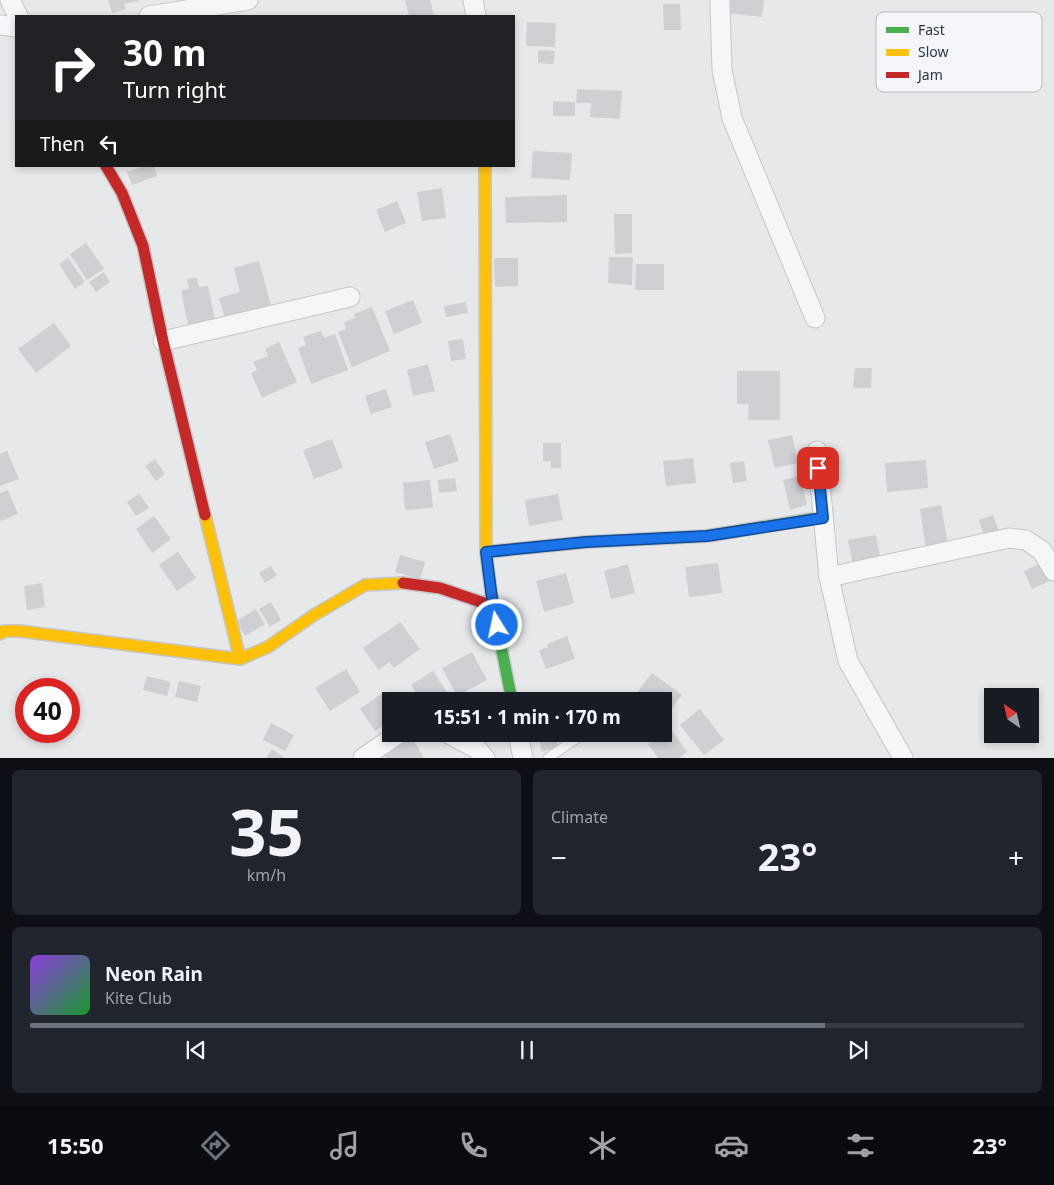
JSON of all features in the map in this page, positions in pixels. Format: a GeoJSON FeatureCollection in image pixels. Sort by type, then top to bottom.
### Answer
{"type":"FeatureCollection","features":[{"type":"Feature","properties":{"kind":"street"},"geometry":{"type":"LineString","coordinates":[[10,0],[18,15]]}},
{"type":"Feature","properties":{"kind":"street"},"geometry":{"type":"LineString","coordinates":[[155,15],[248,0]]}},
{"type":"Feature","properties":{"kind":"street"},"geometry":{"type":"LineString","coordinates":[[473,0],[476,15]]}},
{"type":"Feature","properties":{"kind":"street"},"geometry":{"type":"LineString","coordinates":[[720,0],[722,70],[732,118],[815,318]]}},
{"type":"Feature","properties":{"kind":"street"},"geometry":{"type":"LineString","coordinates":[[0,25],[15,28]]}},
{"type":"Feature","properties":{"kind":"street"},"geometry":{"type":"LineString","coordinates":[[107,167],[122,193],[143,246],[163,341],[240,659]]}},
{"type":"Feature","properties":{"kind":"street"},"geometry":{"type":"LineString","coordinates":[[485,167],[486,552],[493,606],[510,692]]}},
{"type":"Feature","properties":{"kind":"street"},"geometry":{"type":"LineString","coordinates":[[163,341],[350,297]]}},
{"type":"Feature","properties":{"kind":"street"},"geometry":{"type":"LineString","coordinates":[[817,451],[829,577],[848,661],[903,758]]}},
{"type":"Feature","properties":{"kind":"street"},"geometry":{"type":"LineString","coordinates":[[486,552],[586,542],[707,536],[823,518]]}},
{"type":"Feature","properties":{"kind":"street"},"geometry":{"type":"LineString","coordinates":[[829,577],[1009,538],[1026,540],[1034,545],[1042,551],[1054,571]]}},
{"type":"Feature","properties":{"kind":"street"},"geometry":{"type":"LineString","coordinates":[[0,634],[4,631],[19,631],[240,659],[268,647],[314,615],[365,585],[400,583],[440,588],[493,606]]}},
{"type":"Feature","properties":{"kind":"street"},"geometry":{"type":"LineString","coordinates":[[363,758],[386,742]]}},
{"type":"Feature","properties":{"kind":"street"},"geometry":{"type":"LineString","coordinates":[[464,742],[477,749],[485,758]]}},
{"type":"Feature","properties":{"kind":"street"},"geometry":{"type":"LineString","coordinates":[[519,742],[522,758]]}},
{"type":"Feature","properties":{"kind":"lane"},"geometry":{"type":"LineString","coordinates":[[548,758],[571,742]]}},
{"type":"Feature","properties":{"kind":"building"},"geometry":{"type":"Polygon","coordinates":[[[108,0],[138,1],[124,4],[126,9],[112,13],[108,0]]]}},
{"type":"Feature","properties":{"kind":"building"},"geometry":{"type":"Polygon","coordinates":[[[430,0],[434,15],[409,15],[405,1],[430,0]]]}},
{"type":"Feature","properties":{"kind":"building"},"geometry":{"type":"Polygon","coordinates":[[[727,0],[764,0],[762,17],[726,13],[727,0]]]}},
{"type":"Feature","properties":{"kind":"building"},"geometry":{"type":"Polygon","coordinates":[[[663,4],[680,4],[681,30],[664,30],[663,4]]]}},
{"type":"Feature","properties":{"kind":"building"},"geometry":{"type":"Polygon","coordinates":[[[527,22],[556,23],[555,47],[526,46],[527,22]]]}},
{"type":"Feature","properties":{"kind":"building"},"geometry":{"type":"Polygon","coordinates":[[[538,50],[555,51],[554,64],[538,63],[538,50]]]}},
{"type":"Feature","properties":{"kind":"building"},"geometry":{"type":"Polygon","coordinates":[[[577,89],[622,91],[620,119],[590,117],[591,103],[576,103],[577,89]]]}},
{"type":"Feature","properties":{"kind":"building"},"geometry":{"type":"Polygon","coordinates":[[[553,101],[575,102],[575,116],[553,116],[553,101]]]}},
{"type":"Feature","properties":{"kind":"building"},"geometry":{"type":"Polygon","coordinates":[[[533,151],[572,153],[570,180],[531,178],[533,151]]]}},
{"type":"Feature","properties":{"kind":"building"},"geometry":{"type":"Polygon","coordinates":[[[141,167],[154,167],[157,176],[132,185],[127,172],[141,167]]]}},
{"type":"Feature","properties":{"kind":"building"},"geometry":{"type":"Polygon","coordinates":[[[442,188],[446,218],[422,221],[417,192],[442,188]]]}},
{"type":"Feature","properties":{"kind":"building"},"geometry":{"type":"Polygon","coordinates":[[[567,195],[567,222],[506,223],[505,197],[567,195]]]}},
{"type":"Feature","properties":{"kind":"building"},"geometry":{"type":"Polygon","coordinates":[[[397,201],[406,223],[385,232],[376,210],[397,201]]]}},
{"type":"Feature","properties":{"kind":"building"},"geometry":{"type":"Polygon","coordinates":[[[614,214],[632,214],[632,253],[615,254],[614,214]]]}},
{"type":"Feature","properties":{"kind":"building"},"geometry":{"type":"Polygon","coordinates":[[[86,243],[104,269],[87,280],[70,254],[86,243]]]}},
{"type":"Feature","properties":{"kind":"building"},"geometry":{"type":"Polygon","coordinates":[[[609,257],[633,257],[632,285],[608,283],[609,257]]]}},
{"type":"Feature","properties":{"kind":"building"},"geometry":{"type":"Polygon","coordinates":[[[68,258],[85,282],[75,289],[59,264],[68,258]]]}},
{"type":"Feature","properties":{"kind":"building"},"geometry":{"type":"Polygon","coordinates":[[[494,258],[518,258],[518,286],[495,287],[494,258]]]}},
{"type":"Feature","properties":{"kind":"building"},"geometry":{"type":"Polygon","coordinates":[[[259,261],[272,310],[226,322],[219,298],[240,292],[234,268],[259,261]]]}},
{"type":"Feature","properties":{"kind":"building"},"geometry":{"type":"Polygon","coordinates":[[[636,264],[664,264],[664,290],[635,290],[636,264]]]}},
{"type":"Feature","properties":{"kind":"building"},"geometry":{"type":"Polygon","coordinates":[[[104,272],[110,282],[96,292],[89,282],[104,272]]]}},
{"type":"Feature","properties":{"kind":"building"},"geometry":{"type":"Polygon","coordinates":[[[197,278],[199,287],[208,286],[215,320],[188,325],[181,290],[189,289],[187,279],[197,278]]]}},
{"type":"Feature","properties":{"kind":"building"},"geometry":{"type":"Polygon","coordinates":[[[413,300],[422,323],[394,334],[385,311],[413,300]]]}},
{"type":"Feature","properties":{"kind":"building"},"geometry":{"type":"Polygon","coordinates":[[[466,302],[468,313],[446,317],[444,306],[466,302]]]}},
{"type":"Feature","properties":{"kind":"building"},"geometry":{"type":"Polygon","coordinates":[[[372,307],[390,351],[352,367],[338,332],[346,329],[344,322],[355,318],[354,314],[372,307]]]}},
{"type":"Feature","properties":{"kind":"building"},"geometry":{"type":"Polygon","coordinates":[[[54,323],[71,346],[36,373],[18,349],[54,323]]]}},
{"type":"Feature","properties":{"kind":"building"},"geometry":{"type":"Polygon","coordinates":[[[321,331],[324,338],[335,334],[348,370],[311,384],[298,348],[306,345],[303,337],[321,331]]]}},
{"type":"Feature","properties":{"kind":"building"},"geometry":{"type":"Polygon","coordinates":[[[463,339],[466,359],[451,361],[448,341],[463,339]]]}},
{"type":"Feature","properties":{"kind":"building"},"geometry":{"type":"Polygon","coordinates":[[[279,342],[297,382],[262,398],[251,373],[257,370],[253,362],[268,356],[265,349],[279,342]]]}},
{"type":"Feature","properties":{"kind":"building"},"geometry":{"type":"Polygon","coordinates":[[[428,364],[435,391],[413,396],[407,370],[428,364]]]}},
{"type":"Feature","properties":{"kind":"building"},"geometry":{"type":"Polygon","coordinates":[[[855,368],[872,368],[871,388],[853,388],[855,368]]]}},
{"type":"Feature","properties":{"kind":"building"},"geometry":{"type":"Polygon","coordinates":[[[737,371],[780,371],[780,420],[748,420],[749,404],[737,404],[737,371]]]}},
{"type":"Feature","properties":{"kind":"building"},"geometry":{"type":"Polygon","coordinates":[[[386,389],[392,407],[371,414],[365,396],[386,389]]]}},
{"type":"Feature","properties":{"kind":"building"},"geometry":{"type":"Polygon","coordinates":[[[450,434],[459,461],[434,469],[425,442],[450,434]]]}},
{"type":"Feature","properties":{"kind":"building"},"geometry":{"type":"Polygon","coordinates":[[[792,435],[798,463],[775,468],[768,440],[792,435]]]}},
{"type":"Feature","properties":{"kind":"building"},"geometry":{"type":"Polygon","coordinates":[[[332,439],[343,468],[314,479],[303,450],[332,439]]]}},
{"type":"Feature","properties":{"kind":"building"},"geometry":{"type":"Polygon","coordinates":[[[543,443],[561,443],[561,468],[551,468],[551,461],[543,461],[543,443]]]}},
{"type":"Feature","properties":{"kind":"building"},"geometry":{"type":"Polygon","coordinates":[[[7,451],[19,479],[0,486],[0,454],[7,451]]]}},
{"type":"Feature","properties":{"kind":"building"},"geometry":{"type":"Polygon","coordinates":[[[693,458],[696,483],[666,486],[663,461],[693,458]]]}},
{"type":"Feature","properties":{"kind":"building"},"geometry":{"type":"Polygon","coordinates":[[[155,459],[165,474],[156,481],[145,466],[155,459]]]}},
{"type":"Feature","properties":{"kind":"building"},"geometry":{"type":"Polygon","coordinates":[[[926,460],[928,488],[887,492],[885,463],[926,460]]]}},
{"type":"Feature","properties":{"kind":"building"},"geometry":{"type":"Polygon","coordinates":[[[744,461],[747,481],[733,483],[730,463],[744,461]]]}},
{"type":"Feature","properties":{"kind":"building"},"geometry":{"type":"Polygon","coordinates":[[[800,476],[807,505],[790,510],[783,480],[800,476]]]}},
{"type":"Feature","properties":{"kind":"building"},"geometry":{"type":"Polygon","coordinates":[[[455,478],[457,491],[439,493],[438,480],[455,478]]]}},
{"type":"Feature","properties":{"kind":"building"},"geometry":{"type":"Polygon","coordinates":[[[430,480],[433,508],[405,510],[403,483],[430,480]]]}},
{"type":"Feature","properties":{"kind":"building"},"geometry":{"type":"Polygon","coordinates":[[[8,490],[18,514],[1,521],[0,493],[8,490]]]}},
{"type":"Feature","properties":{"kind":"building"},"geometry":{"type":"Polygon","coordinates":[[[139,494],[149,508],[136,516],[127,502],[139,494]]]}},
{"type":"Feature","properties":{"kind":"building"},"geometry":{"type":"Polygon","coordinates":[[[558,494],[563,520],[529,526],[525,500],[558,494]]]}},
{"type":"Feature","properties":{"kind":"building"},"geometry":{"type":"Polygon","coordinates":[[[941,505],[948,545],[926,549],[920,509],[941,505]]]}},
{"type":"Feature","properties":{"kind":"building"},"geometry":{"type":"Polygon","coordinates":[[[993,515],[999,531],[984,536],[979,520],[993,515]]]}},
{"type":"Feature","properties":{"kind":"building"},"geometry":{"type":"Polygon","coordinates":[[[154,516],[171,539],[152,553],[136,529],[154,516]]]}},
{"type":"Feature","properties":{"kind":"building"},"geometry":{"type":"Polygon","coordinates":[[[876,535],[881,562],[853,566],[848,540],[876,535]]]}},
{"type":"Feature","properties":{"kind":"building"},"geometry":{"type":"Polygon","coordinates":[[[178,552],[196,578],[177,591],[159,565],[178,552]]]}},
{"type":"Feature","properties":{"kind":"building"},"geometry":{"type":"Polygon","coordinates":[[[400,555],[425,562],[420,579],[395,572],[400,555]]]}},
{"type":"Feature","properties":{"kind":"building"},"geometry":{"type":"Polygon","coordinates":[[[1043,562],[1052,580],[1032,589],[1024,571],[1043,562]]]}},
{"type":"Feature","properties":{"kind":"building"},"geometry":{"type":"Polygon","coordinates":[[[718,563],[722,593],[689,597],[685,567],[718,563]]]}},
{"type":"Feature","properties":{"kind":"building"},"geometry":{"type":"Polygon","coordinates":[[[628,564],[635,593],[611,599],[604,571],[628,564]]]}},
{"type":"Feature","properties":{"kind":"building"},"geometry":{"type":"Polygon","coordinates":[[[271,566],[277,575],[265,583],[259,573],[271,566]]]}},
{"type":"Feature","properties":{"kind":"building"},"geometry":{"type":"Polygon","coordinates":[[[566,573],[574,603],[544,612],[536,581],[566,573]]]}},
{"type":"Feature","properties":{"kind":"building"},"geometry":{"type":"Polygon","coordinates":[[[42,583],[45,607],[27,610],[24,586],[42,583]]]}},
{"type":"Feature","properties":{"kind":"building"},"geometry":{"type":"Polygon","coordinates":[[[271,602],[281,620],[270,627],[259,609],[271,602]]]}},
{"type":"Feature","properties":{"kind":"building"},"geometry":{"type":"Polygon","coordinates":[[[256,609],[265,624],[245,636],[236,621],[256,609]]]}},
{"type":"Feature","properties":{"kind":"building"},"geometry":{"type":"Polygon","coordinates":[[[400,622],[420,649],[394,668],[389,662],[379,670],[363,648],[400,622]]]}},
{"type":"Feature","properties":{"kind":"building"},"geometry":{"type":"Polygon","coordinates":[[[567,636],[575,659],[546,669],[539,650],[548,647],[547,644],[567,636]]]}},
{"type":"Feature","properties":{"kind":"building"},"geometry":{"type":"Polygon","coordinates":[[[472,652],[487,680],[464,692],[455,692],[442,668],[472,652]]]}},
{"type":"Feature","properties":{"kind":"building"},"geometry":{"type":"Polygon","coordinates":[[[346,669],[360,692],[330,711],[315,688],[346,669]]]}},
{"type":"Feature","properties":{"kind":"building"},"geometry":{"type":"Polygon","coordinates":[[[433,671],[447,692],[415,692],[411,685],[433,671]]]}},
{"type":"Feature","properties":{"kind":"building"},"geometry":{"type":"Polygon","coordinates":[[[652,673],[682,695],[672,708],[672,692],[637,692],[652,673]]]}},
{"type":"Feature","properties":{"kind":"building"},"geometry":{"type":"Polygon","coordinates":[[[147,676],[171,682],[167,696],[143,690],[147,676]]]}},
{"type":"Feature","properties":{"kind":"building"},"geometry":{"type":"Polygon","coordinates":[[[179,681],[201,686],[197,702],[175,697],[179,681]]]}},
{"type":"Feature","properties":{"kind":"building"},"geometry":{"type":"Polygon","coordinates":[[[382,693],[382,726],[375,731],[360,709],[382,693]]]}},
{"type":"Feature","properties":{"kind":"building"},"geometry":{"type":"Polygon","coordinates":[[[700,709],[724,740],[704,755],[680,725],[700,709]]]}},
{"type":"Feature","properties":{"kind":"building"},"geometry":{"type":"Polygon","coordinates":[[[271,723],[294,735],[285,751],[263,740],[271,723]]]}},
{"type":"Feature","properties":{"kind":"building"},"geometry":{"type":"Polygon","coordinates":[[[672,731],[687,752],[679,758],[658,758],[648,744],[651,742],[672,742],[672,731]]]}},
{"type":"Feature","properties":{"kind":"building"},"geometry":{"type":"Polygon","coordinates":[[[405,742],[414,742],[424,758],[386,758],[384,754],[405,742]]]}},
{"type":"Feature","properties":{"kind":"building"},"geometry":{"type":"Polygon","coordinates":[[[540,742],[557,742],[558,747],[542,752],[540,742]]]}},
{"type":"Feature","properties":{"kind":"building"},"geometry":{"type":"Polygon","coordinates":[[[272,749],[285,758],[266,758],[272,749]]]}},
{"type":"Feature","properties":{"kind":"traffic: fast"},"geometry":{"type":"LineString","coordinates":[[486,552],[586,542],[707,536],[823,517]]}},
{"type":"Feature","properties":{"kind":"traffic: fast"},"geometry":{"type":"LineString","coordinates":[[490,584],[510,692]]}},
{"type":"Feature","properties":{"kind":"traffic: slow"},"geometry":{"type":"LineString","coordinates":[[485,167],[486,552],[490,584]]}},
{"type":"Feature","properties":{"kind":"traffic: slow"},"geometry":{"type":"LineString","coordinates":[[205,515],[240,659]]}},
{"type":"Feature","properties":{"kind":"traffic: slow"},"geometry":{"type":"LineString","coordinates":[[0,634],[4,631],[19,631],[240,659],[268,647],[314,615],[365,585],[403,583]]}},
{"type":"Feature","properties":{"kind":"traffic: jam"},"geometry":{"type":"LineString","coordinates":[[107,167],[122,193],[143,246],[163,341],[205,515]]}},
{"type":"Feature","properties":{"kind":"traffic: jam"},"geometry":{"type":"LineString","coordinates":[[403,583],[440,588],[493,606]]}},
{"type":"Feature","properties":{"kind":"route"},"geometry":{"type":"LineString","coordinates":[[497,625],[486,552],[586,542],[707,536],[823,518],[818,468]]}}]}
